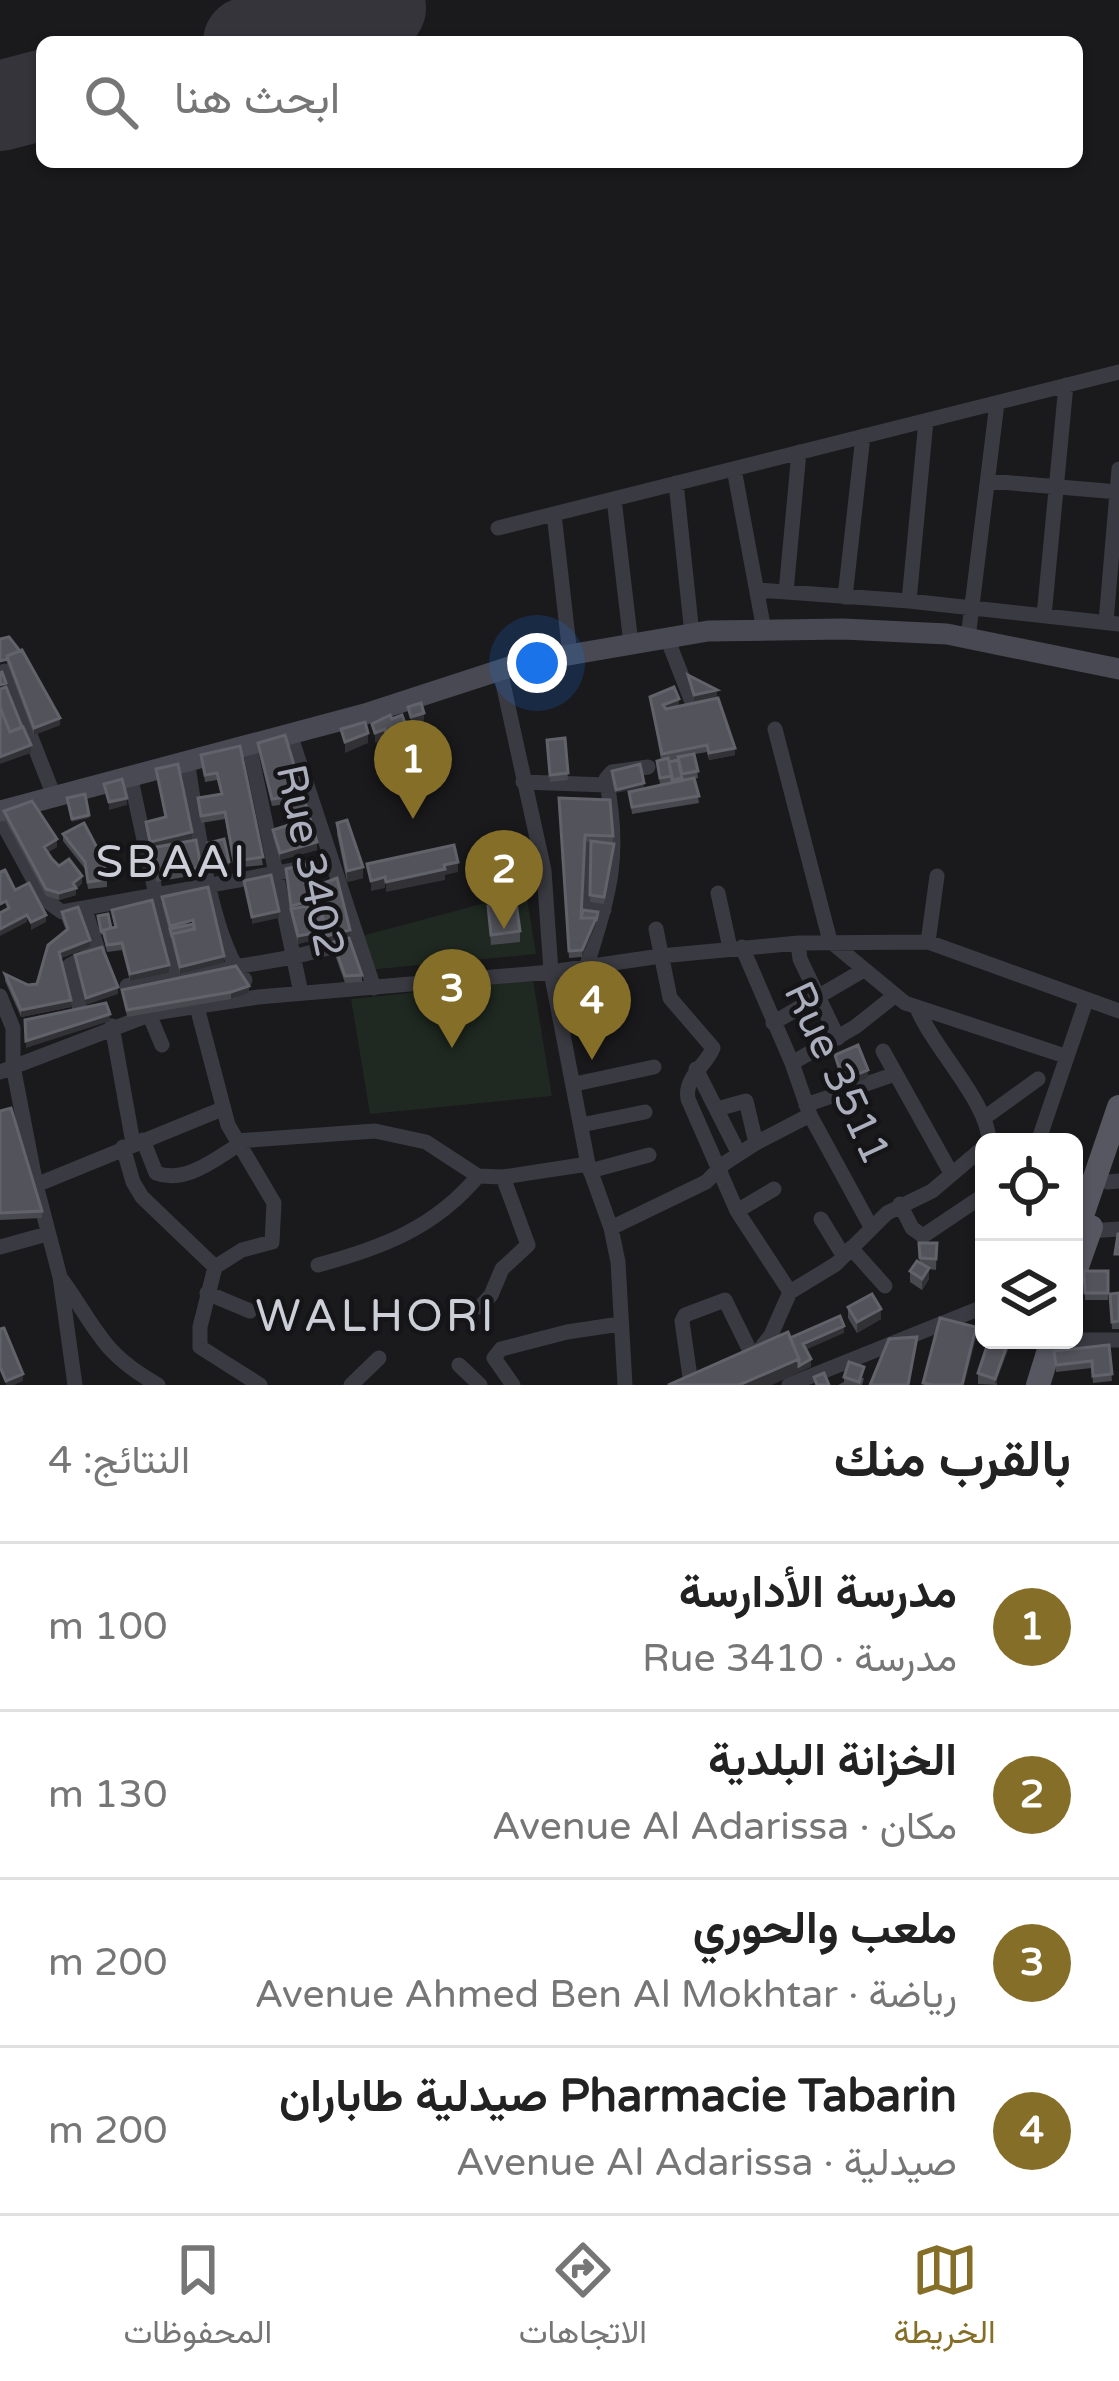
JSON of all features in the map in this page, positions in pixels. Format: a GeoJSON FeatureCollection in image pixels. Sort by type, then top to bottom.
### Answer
{"type":"FeatureCollection","features":[{"type":"Feature","properties":{"kind":"main road"},"geometry":{"type":"LineString","coordinates":[[1083,1232],[1119,1107]]}},
{"type":"Feature","properties":{"kind":"main road"},"geometry":{"type":"LineString","coordinates":[[1083,1233],[1113,1182],[1119,1146]]}},
{"type":"Feature","properties":{"kind":"main road"},"geometry":{"type":"LineString","coordinates":[[1027,1385],[1037,1349]]}},
{"type":"Feature","properties":{"kind":"main road"},"geometry":{"type":"LineString","coordinates":[[1038,1385],[1049,1349]]}},
{"type":"Feature","properties":{"kind":"street"},"geometry":{"type":"LineString","coordinates":[[498,528],[1119,372]]}},
{"type":"Feature","properties":{"kind":"street"},"geometry":{"type":"LineString","coordinates":[[1044,616],[1066,385]]}},
{"type":"Feature","properties":{"kind":"street"},"geometry":{"type":"LineString","coordinates":[[968,638],[997,403]]}},
{"type":"Feature","properties":{"kind":"street"},"geometry":{"type":"LineString","coordinates":[[909,601],[926,421]]}},
{"type":"Feature","properties":{"kind":"street"},"geometry":{"type":"LineString","coordinates":[[844,597],[863,436]]}},
{"type":"Feature","properties":{"kind":"street"},"geometry":{"type":"LineString","coordinates":[[786,592],[799,452]]}},
{"type":"Feature","properties":{"kind":"street"},"geometry":{"type":"LineString","coordinates":[[734,469],[764,629]]}},
{"type":"Feature","properties":{"kind":"street"},"geometry":{"type":"LineString","coordinates":[[759,590],[1113,623],[1119,469]]}},
{"type":"Feature","properties":{"kind":"street"},"geometry":{"type":"LineString","coordinates":[[988,481],[1118,492]]}},
{"type":"Feature","properties":{"kind":"street"},"geometry":{"type":"LineString","coordinates":[[676,483],[692,634]]}},
{"type":"Feature","properties":{"kind":"street"},"geometry":{"type":"LineString","coordinates":[[614,499],[632,644]]}},
{"type":"Feature","properties":{"kind":"street"},"geometry":{"type":"LineString","coordinates":[[554,514],[570,655]]}},
{"type":"Feature","properties":{"kind":"street"},"geometry":{"type":"LineString","coordinates":[[332,863],[62,912],[18,866],[1,808],[290,734],[500,670],[692,634],[764,629],[910,632],[968,638],[1119,669]]}},
{"type":"Feature","properties":{"kind":"street"},"geometry":{"type":"LineString","coordinates":[[667,638],[685,709],[712,701]]}},
{"type":"Feature","properties":{"kind":"street"},"geometry":{"type":"LineString","coordinates":[[500,670],[544,870],[551,972],[589,1167],[618,1262],[626,1385]]}},
{"type":"Feature","properties":{"kind":"street"},"geometry":{"type":"LineString","coordinates":[[0,673],[5,671],[54,796]]}},
{"type":"Feature","properties":{"kind":"street"},"geometry":{"type":"LineString","coordinates":[[775,729],[830,941],[893,997],[1065,1056]]}},
{"type":"Feature","properties":{"kind":"street"},"geometry":{"type":"LineString","coordinates":[[290,734],[374,988]]}},
{"type":"Feature","properties":{"kind":"street","name":"Rue 3402"},"geometry":{"type":"LineString","coordinates":[[249,744],[301,993]]}},
{"type":"Feature","properties":{"kind":"street"},"geometry":{"type":"LineString","coordinates":[[187,760],[210,886],[233,966],[258,997]]}},
{"type":"Feature","properties":{"kind":"street"},"geometry":{"type":"LineString","coordinates":[[586,968],[616,847],[614,804],[607,782],[612,772],[656,765],[651,790]]}},
{"type":"Feature","properties":{"kind":"street"},"geometry":{"type":"LineString","coordinates":[[130,775],[174,978]]}},
{"type":"Feature","properties":{"kind":"street"},"geometry":{"type":"LineString","coordinates":[[523,782],[607,782]]}},
{"type":"Feature","properties":{"kind":"street"},"geometry":{"type":"LineString","coordinates":[[614,804],[632,797]]}},
{"type":"Feature","properties":{"kind":"street"},"geometry":{"type":"LineString","coordinates":[[604,910],[585,904],[587,848],[616,847]]}},
{"type":"Feature","properties":{"kind":"street"},"geometry":{"type":"LineString","coordinates":[[928,942],[937,876]]}},
{"type":"Feature","properties":{"kind":"street","name":"Rue 3511"},"geometry":{"type":"LineString","coordinates":[[718,893],[736,948],[793,1063],[808,1110],[871,1227]]}},
{"type":"Feature","properties":{"kind":"street"},"geometry":{"type":"LineString","coordinates":[[80,1010],[70,965],[98,950],[85,910]]}},
{"type":"Feature","properties":{"kind":"street"},"geometry":{"type":"LineString","coordinates":[[656,929],[670,998],[713,1048],[686,1094],[737,1211],[790,1292]]}},
{"type":"Feature","properties":{"kind":"street"},"geometry":{"type":"LineString","coordinates":[[127,986],[292,958],[358,940]]}},
{"type":"Feature","properties":{"kind":"street"},"geometry":{"type":"LineString","coordinates":[[58,1016],[80,1010],[111,1016],[149,1014],[258,997],[551,972],[661,956],[830,941],[928,942],[1119,1011]]}},
{"type":"Feature","properties":{"kind":"street"},"geometry":{"type":"LineString","coordinates":[[798,943],[800,959],[838,1038]]}},
{"type":"Feature","properties":{"kind":"street"},"geometry":{"type":"LineString","coordinates":[[773,1023],[862,971]]}},
{"type":"Feature","properties":{"kind":"street"},"geometry":{"type":"LineString","coordinates":[[0,996],[14,1028],[7,1069],[60,1277],[75,1385]]}},
{"type":"Feature","properties":{"kind":"street"},"geometry":{"type":"LineString","coordinates":[[793,1063],[838,1038],[893,997]]}},
{"type":"Feature","properties":{"kind":"street"},"geometry":{"type":"LineString","coordinates":[[1041,1133],[1085,1000]]}},
{"type":"Feature","properties":{"kind":"street"},"geometry":{"type":"LineString","coordinates":[[197,1007],[222,1109],[274,1202],[272,1243],[242,1250],[215,1267],[200,1346],[260,1385]]}},
{"type":"Feature","properties":{"kind":"street"},"geometry":{"type":"LineString","coordinates":[[917,1008],[926,1030],[984,1118],[986,1133]]}},
{"type":"Feature","properties":{"kind":"street"},"geometry":{"type":"LineString","coordinates":[[149,1014],[162,1045]]}},
{"type":"Feature","properties":{"kind":"street"},"geometry":{"type":"LineString","coordinates":[[7,1069],[111,1016]]}},
{"type":"Feature","properties":{"kind":"street"},"geometry":{"type":"LineString","coordinates":[[111,1016],[133,1143],[133,1182],[142,1197],[215,1267]]}},
{"type":"Feature","properties":{"kind":"street"},"geometry":{"type":"LineString","coordinates":[[14,1028],[36,1022]]}},
{"type":"Feature","properties":{"kind":"street","name":"Rue 3511"},"geometry":{"type":"LineString","coordinates":[[884,1051],[951,1173]]}},
{"type":"Feature","properties":{"kind":"street"},"geometry":{"type":"LineString","coordinates":[[574,1084],[654,1066]]}},
{"type":"Feature","properties":{"kind":"street"},"geometry":{"type":"LineString","coordinates":[[696,1070],[739,1154]]}},
{"type":"Feature","properties":{"kind":"street"},"geometry":{"type":"LineString","coordinates":[[611,1228],[718,1173],[808,1110],[895,1074]]}},
{"type":"Feature","properties":{"kind":"street"},"geometry":{"type":"LineString","coordinates":[[984,1118],[1038,1079]]}},
{"type":"Feature","properties":{"kind":"street"},"geometry":{"type":"LineString","coordinates":[[717,1109],[746,1101],[756,1143]]}},
{"type":"Feature","properties":{"kind":"street"},"geometry":{"type":"LineString","coordinates":[[36,1185],[222,1109]]}},
{"type":"Feature","properties":{"kind":"street"},"geometry":{"type":"LineString","coordinates":[[581,1125],[645,1112]]}},
{"type":"Feature","properties":{"kind":"street"},"geometry":{"type":"LineString","coordinates":[[133,1143],[156,1173],[166,1177],[187,1174],[238,1143],[375,1131],[426,1142],[478,1176],[589,1167],[649,1155]]}},
{"type":"Feature","properties":{"kind":"street"},"geometry":{"type":"LineString","coordinates":[[733,1366],[753,1358],[771,1335],[790,1292],[827,1271],[900,1204],[922,1196],[975,1154]]}},
{"type":"Feature","properties":{"kind":"street"},"geometry":{"type":"LineString","coordinates":[[318,1265],[407,1236],[444,1211],[478,1176]]}},
{"type":"Feature","properties":{"kind":"street"},"geometry":{"type":"LineString","coordinates":[[480,1307],[502,1269],[528,1245],[503,1177]]}},
{"type":"Feature","properties":{"kind":"street"},"geometry":{"type":"LineString","coordinates":[[737,1211],[774,1189]]}},
{"type":"Feature","properties":{"kind":"street"},"geometry":{"type":"LineString","coordinates":[[900,1204],[922,1236],[975,1201]]}},
{"type":"Feature","properties":{"kind":"street"},"geometry":{"type":"LineString","coordinates":[[821,1219],[847,1252],[885,1286]]}},
{"type":"Feature","properties":{"kind":"street"},"geometry":{"type":"LineString","coordinates":[[1083,1235],[1119,1229]]}},
{"type":"Feature","properties":{"kind":"street"},"geometry":{"type":"LineString","coordinates":[[0,1246],[47,1234]]}},
{"type":"Feature","properties":{"kind":"street"},"geometry":{"type":"LineString","coordinates":[[60,1277],[112,1355],[158,1385]]}},
{"type":"Feature","properties":{"kind":"street"},"geometry":{"type":"LineString","coordinates":[[207,1293],[250,1311]]}},
{"type":"Feature","properties":{"kind":"street"},"geometry":{"type":"LineString","coordinates":[[712,1375],[690,1384],[685,1315],[725,1300],[753,1358]]}},
{"type":"Feature","properties":{"kind":"street"},"geometry":{"type":"LineString","coordinates":[[788,1385],[975,1312]]}},
{"type":"Feature","properties":{"kind":"street"},"geometry":{"type":"LineString","coordinates":[[513,1385],[494,1358],[501,1349],[620,1324]]}},
{"type":"Feature","properties":{"kind":"street"},"geometry":{"type":"LineString","coordinates":[[1083,1340],[1119,1340]]}},
{"type":"Feature","properties":{"kind":"street"},"geometry":{"type":"LineString","coordinates":[[351,1385],[379,1358]]}},
{"type":"Feature","properties":{"kind":"street"},"geometry":{"type":"LineString","coordinates":[[459,1365],[480,1385]]}},
{"type":"Feature","properties":{"kind":"shaded area"},"geometry":{"type":"Polygon","coordinates":[[[526,892],[536,954],[367,970],[358,937],[526,892]]]}},
{"type":"Feature","properties":{"kind":"shaded area"},"geometry":{"type":"Polygon","coordinates":[[[533,980],[552,1096],[370,1114],[351,999],[533,980]]]}},
{"type":"Feature","properties":{"kind":"building"},"geometry":{"type":"Polygon","coordinates":[[[9,637],[20,651],[0,661],[0,639],[9,637]]]}},
{"type":"Feature","properties":{"kind":"building"},"geometry":{"type":"Polygon","coordinates":[[[22,650],[60,718],[34,728],[7,656],[22,650]]]}},
{"type":"Feature","properties":{"kind":"building"},"geometry":{"type":"Polygon","coordinates":[[[688,675],[717,690],[694,695],[688,675]]]}},
{"type":"Feature","properties":{"kind":"building"},"geometry":{"type":"Polygon","coordinates":[[[6,687],[22,727],[10,732],[0,707],[0,689],[6,687]]]}},
{"type":"Feature","properties":{"kind":"building"},"geometry":{"type":"Polygon","coordinates":[[[674,687],[679,699],[663,705],[666,709],[718,698],[735,748],[709,753],[707,745],[662,754],[650,697],[674,687]]]}},
{"type":"Feature","properties":{"kind":"building"},"geometry":{"type":"Polygon","coordinates":[[[421,703],[424,713],[411,717],[408,707],[421,703]]]}},
{"type":"Feature","properties":{"kind":"building"},"geometry":{"type":"Polygon","coordinates":[[[0,707],[10,732],[23,727],[31,745],[0,757],[0,707]]]}},
{"type":"Feature","properties":{"kind":"building"},"geometry":{"type":"Polygon","coordinates":[[[390,715],[392,719],[402,715],[405,723],[375,733],[372,724],[390,715]]]}},
{"type":"Feature","properties":{"kind":"building"},"geometry":{"type":"Polygon","coordinates":[[[365,722],[368,733],[345,742],[341,729],[365,722]]]}},
{"type":"Feature","properties":{"kind":"building"},"geometry":{"type":"Polygon","coordinates":[[[285,735],[317,842],[280,853],[273,830],[292,824],[286,797],[272,799],[258,743],[285,735]]]}},
{"type":"Feature","properties":{"kind":"building"},"geometry":{"type":"Polygon","coordinates":[[[565,738],[568,773],[550,775],[547,740],[565,738]]]}},
{"type":"Feature","properties":{"kind":"building"},"geometry":{"type":"Polygon","coordinates":[[[240,746],[263,857],[234,861],[225,812],[201,816],[198,798],[222,794],[217,773],[205,775],[201,755],[240,746]]]}},
{"type":"Feature","properties":{"kind":"building"},"geometry":{"type":"Polygon","coordinates":[[[694,754],[698,771],[682,774],[678,757],[694,754]]]}},
{"type":"Feature","properties":{"kind":"building"},"geometry":{"type":"Polygon","coordinates":[[[668,758],[672,776],[660,778],[657,761],[668,758]]]}},
{"type":"Feature","properties":{"kind":"building"},"geometry":{"type":"Polygon","coordinates":[[[678,760],[682,778],[672,780],[669,762],[678,760]]]}},
{"type":"Feature","properties":{"kind":"building"},"geometry":{"type":"Polygon","coordinates":[[[178,764],[192,832],[150,842],[146,822],[166,817],[156,769],[178,764]]]}},
{"type":"Feature","properties":{"kind":"building"},"geometry":{"type":"Polygon","coordinates":[[[640,764],[644,783],[616,790],[612,771],[640,764]]]}},
{"type":"Feature","properties":{"kind":"building"},"geometry":{"type":"Polygon","coordinates":[[[694,778],[699,796],[632,807],[629,792],[694,778]]]}},
{"type":"Feature","properties":{"kind":"building"},"geometry":{"type":"Polygon","coordinates":[[[122,779],[127,798],[109,802],[104,784],[122,779]]]}},
{"type":"Feature","properties":{"kind":"building"},"geometry":{"type":"Polygon","coordinates":[[[85,794],[89,815],[72,819],[67,798],[85,794]]]}},
{"type":"Feature","properties":{"kind":"building"},"geometry":{"type":"Polygon","coordinates":[[[559,798],[610,800],[613,836],[585,835],[581,918],[596,918],[582,950],[569,951],[559,798]]]}},
{"type":"Feature","properties":{"kind":"building"},"geometry":{"type":"Polygon","coordinates":[[[32,801],[57,839],[44,847],[52,859],[59,866],[69,859],[82,876],[73,883],[76,888],[59,893],[46,889],[4,811],[32,801]]]}},
{"type":"Feature","properties":{"kind":"building"},"geometry":{"type":"Polygon","coordinates":[[[347,820],[363,867],[347,871],[337,823],[347,820]]]}},
{"type":"Feature","properties":{"kind":"building"},"geometry":{"type":"Polygon","coordinates":[[[84,823],[103,859],[107,879],[88,882],[85,862],[63,834],[84,823]]]}},
{"type":"Feature","properties":{"kind":"building"},"geometry":{"type":"Polygon","coordinates":[[[224,839],[229,862],[213,866],[208,843],[224,839]]]}},
{"type":"Feature","properties":{"kind":"building"},"geometry":{"type":"Polygon","coordinates":[[[196,840],[201,867],[156,875],[151,848],[196,840]]]}},
{"type":"Feature","properties":{"kind":"building"},"geometry":{"type":"Polygon","coordinates":[[[591,841],[614,844],[604,897],[590,895],[591,841]]]}},
{"type":"Feature","properties":{"kind":"building"},"geometry":{"type":"Polygon","coordinates":[[[454,845],[458,862],[444,865],[445,869],[371,881],[367,864],[454,845]]]}},
{"type":"Feature","properties":{"kind":"building"},"geometry":{"type":"Polygon","coordinates":[[[513,852],[519,874],[490,880],[487,867],[513,852]]]}},
{"type":"Feature","properties":{"kind":"building"},"geometry":{"type":"Polygon","coordinates":[[[311,863],[319,899],[291,906],[286,869],[311,863]]]}},
{"type":"Feature","properties":{"kind":"building"},"geometry":{"type":"Polygon","coordinates":[[[5,870],[15,890],[29,883],[46,915],[31,922],[27,915],[0,929],[0,913],[9,908],[6,901],[0,904],[0,872],[5,870]]]}},
{"type":"Feature","properties":{"kind":"building"},"geometry":{"type":"Polygon","coordinates":[[[271,875],[279,911],[252,917],[244,881],[271,875]]]}},
{"type":"Feature","properties":{"kind":"building"},"geometry":{"type":"Polygon","coordinates":[[[337,878],[350,930],[327,936],[316,886],[337,878]]]}},
{"type":"Feature","properties":{"kind":"building"},"geometry":{"type":"Polygon","coordinates":[[[208,887],[224,956],[180,967],[172,934],[195,929],[193,920],[170,926],[162,897],[208,887]]]}},
{"type":"Feature","properties":{"kind":"building"},"geometry":{"type":"Polygon","coordinates":[[[152,900],[169,965],[130,974],[122,943],[107,945],[103,930],[116,927],[112,910],[152,900]]]}},
{"type":"Feature","properties":{"kind":"building"},"geometry":{"type":"Polygon","coordinates":[[[516,902],[520,931],[491,935],[488,906],[516,902]]]}},
{"type":"Feature","properties":{"kind":"building"},"geometry":{"type":"Polygon","coordinates":[[[307,906],[313,933],[298,936],[291,909],[307,906]]]}},
{"type":"Feature","properties":{"kind":"building"},"geometry":{"type":"Polygon","coordinates":[[[319,906],[322,919],[310,922],[307,909],[319,906]]]}},
{"type":"Feature","properties":{"kind":"building"},"geometry":{"type":"Polygon","coordinates":[[[78,907],[90,940],[59,952],[71,1000],[21,1010],[5,974],[28,985],[37,984],[48,945],[68,929],[62,912],[78,907]]]}},
{"type":"Feature","properties":{"kind":"building"},"geometry":{"type":"Polygon","coordinates":[[[583,910],[598,912],[596,921],[581,918],[583,910]]]}},
{"type":"Feature","properties":{"kind":"building"},"geometry":{"type":"Polygon","coordinates":[[[108,914],[111,928],[101,931],[98,916],[108,914]]]}},
{"type":"Feature","properties":{"kind":"building"},"geometry":{"type":"Polygon","coordinates":[[[193,924],[194,929],[172,937],[170,929],[193,924]]]}},
{"type":"Feature","properties":{"kind":"building"},"geometry":{"type":"Polygon","coordinates":[[[349,938],[362,975],[345,976],[333,942],[349,938]]]}},
{"type":"Feature","properties":{"kind":"building"},"geometry":{"type":"Polygon","coordinates":[[[102,947],[118,987],[86,998],[75,955],[102,947]]]}},
{"type":"Feature","properties":{"kind":"building"},"geometry":{"type":"Polygon","coordinates":[[[236,966],[249,986],[127,1010],[122,990],[236,966]]]}},
{"type":"Feature","properties":{"kind":"building"},"geometry":{"type":"Polygon","coordinates":[[[106,1003],[110,1014],[26,1041],[25,1020],[106,1003]]]}},
{"type":"Feature","properties":{"kind":"building"},"geometry":{"type":"Polygon","coordinates":[[[858,1045],[868,1070],[843,1080],[835,1055],[858,1045]]]}},
{"type":"Feature","properties":{"kind":"building"},"geometry":{"type":"Polygon","coordinates":[[[11,1108],[42,1211],[0,1213],[0,1111],[11,1108]]]}},
{"type":"Feature","properties":{"kind":"building"},"geometry":{"type":"Polygon","coordinates":[[[919,1243],[937,1243],[936,1259],[920,1258],[919,1243]]]}},
{"type":"Feature","properties":{"kind":"building"},"geometry":{"type":"Polygon","coordinates":[[[917,1261],[929,1268],[922,1279],[910,1271],[917,1261]]]}},
{"type":"Feature","properties":{"kind":"building"},"geometry":{"type":"Polygon","coordinates":[[[1084,1271],[1108,1271],[1108,1293],[1085,1293],[1084,1271]]]}},
{"type":"Feature","properties":{"kind":"building"},"geometry":{"type":"Polygon","coordinates":[[[1119,1293],[1119,1321],[1112,1322],[1110,1294],[1119,1293]]]}},
{"type":"Feature","properties":{"kind":"building"},"geometry":{"type":"Polygon","coordinates":[[[872,1294],[881,1309],[857,1322],[848,1307],[872,1294]]]}},
{"type":"Feature","properties":{"kind":"building"},"geometry":{"type":"Polygon","coordinates":[[[840,1316],[844,1326],[803,1344],[811,1359],[799,1366],[790,1338],[840,1316]]]}},
{"type":"Feature","properties":{"kind":"building"},"geometry":{"type":"Polygon","coordinates":[[[940,1318],[975,1327],[962,1385],[923,1383],[940,1318]]]}},
{"type":"Feature","properties":{"kind":"building"},"geometry":{"type":"Polygon","coordinates":[[[4,1328],[23,1374],[6,1381],[0,1367],[0,1329],[4,1328]]]}},
{"type":"Feature","properties":{"kind":"building"},"geometry":{"type":"Polygon","coordinates":[[[788,1332],[799,1359],[739,1385],[668,1385],[788,1332]]]}},
{"type":"Feature","properties":{"kind":"building"},"geometry":{"type":"Polygon","coordinates":[[[917,1337],[908,1385],[870,1385],[889,1339],[917,1337]]]}},
{"type":"Feature","properties":{"kind":"building"},"geometry":{"type":"Polygon","coordinates":[[[1109,1345],[1112,1374],[1093,1376],[1092,1361],[1056,1365],[1054,1351],[1109,1345]]]}},
{"type":"Feature","properties":{"kind":"building"},"geometry":{"type":"Polygon","coordinates":[[[986,1349],[1006,1349],[995,1379],[978,1373],[986,1349]]]}},
{"type":"Feature","properties":{"kind":"building"},"geometry":{"type":"Polygon","coordinates":[[[849,1362],[864,1367],[859,1382],[844,1377],[849,1362]]]}},
{"type":"Feature","properties":{"kind":"building"},"geometry":{"type":"Polygon","coordinates":[[[824,1373],[829,1385],[817,1385],[814,1377],[824,1373]]]}},
{"type":"Feature","properties":{"kind":"runway"},"geometry":{"type":"LineString","coordinates":[[271,36],[381,8]]}},
{"type":"Feature","properties":{"kind":"runway"},"geometry":{"type":"LineString","coordinates":[[0,106],[36,97]]}},
{"type":"Feature","properties":{"kind":"place","name":"مدرسة الأدارسة"},"geometry":{"type":"Point","coordinates":[413,819]}},
{"type":"Feature","properties":{"kind":"place","name":"الخزانة البلدية"},"geometry":{"type":"Point","coordinates":[504,929]}},
{"type":"Feature","properties":{"kind":"place","name":"ملعب والحوري"},"geometry":{"type":"Point","coordinates":[452,1048]}},
{"type":"Feature","properties":{"kind":"place","name":"Pharmacie Tabarin صيدلية طاباران"},"geometry":{"type":"Point","coordinates":[592,1060]}},
{"type":"Feature","properties":{"kind":"district","name":"SBAAI"},"geometry":{"type":"Point","coordinates":[172,863]}},
{"type":"Feature","properties":{"kind":"district","name":"WALHORI"},"geometry":{"type":"Point","coordinates":[376,1317]}}]}
